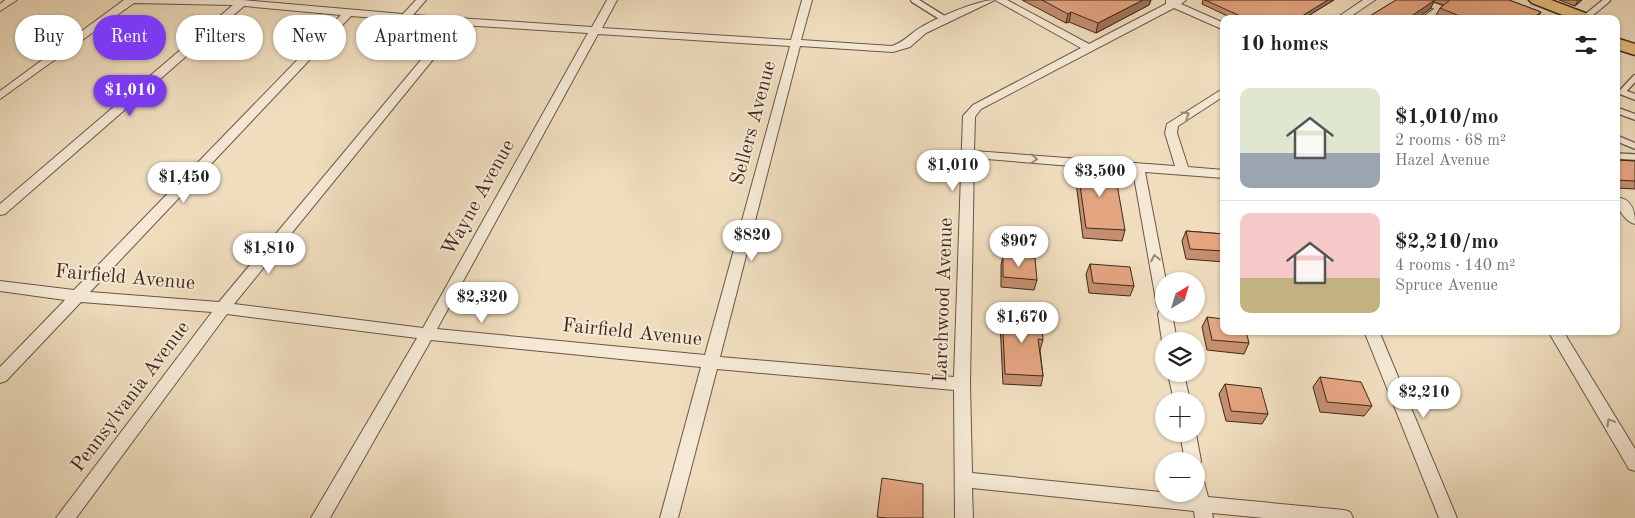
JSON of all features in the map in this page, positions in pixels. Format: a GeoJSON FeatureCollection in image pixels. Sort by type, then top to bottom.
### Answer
{"type":"FeatureCollection","features":[{"type":"Feature","properties":{"kind":"main road"},"geometry":{"type":"LineString","coordinates":[[1531,5],[1573,15]]}},
{"type":"Feature","properties":{"kind":"main road"},"geometry":{"type":"LineString","coordinates":[[1531,5],[1545,15]]}},
{"type":"Feature","properties":{"kind":"main road"},"geometry":{"type":"LineString","coordinates":[[1620,30],[1635,36]]}},
{"type":"Feature","properties":{"kind":"main road"},"geometry":{"type":"LineString","coordinates":[[1620,44],[1635,50]]}},
{"type":"Feature","properties":{"kind":"street"},"geometry":{"type":"LineString","coordinates":[[0,8],[12,0]]}},
{"type":"Feature","properties":{"kind":"street"},"geometry":{"type":"LineString","coordinates":[[0,96],[131,0],[228,1],[242,4],[383,15]]}},
{"type":"Feature","properties":{"kind":"street"},"geometry":{"type":"LineString","coordinates":[[408,15],[422,0]]}},
{"type":"Feature","properties":{"kind":"street","name":"Wayne Avenue"},"geometry":{"type":"LineString","coordinates":[[320,518],[427,334],[612,0]]}},
{"type":"Feature","properties":{"kind":"street","name":"Sellers Avenue"},"geometry":{"type":"LineString","coordinates":[[669,518],[808,0]]}},
{"type":"Feature","properties":{"kind":"street"},"geometry":{"type":"LineString","coordinates":[[476,23],[596,28],[797,43],[898,48],[906,45],[922,31],[990,0]]}},
{"type":"Feature","properties":{"kind":"street"},"geometry":{"type":"LineString","coordinates":[[1000,0],[1091,49]]}},
{"type":"Feature","properties":{"kind":"street"},"geometry":{"type":"LineString","coordinates":[[1346,15],[1370,0]]}},
{"type":"Feature","properties":{"kind":"street"},"geometry":{"type":"LineString","coordinates":[[1174,1],[1220,25]]}},
{"type":"Feature","properties":{"kind":"street","name":"Larchwood Avenue"},"geometry":{"type":"LineString","coordinates":[[964,518],[962,384],[969,116],[971,112],[1091,49],[1174,1]]}},
{"type":"Feature","properties":{"kind":"street"},"geometry":{"type":"LineString","coordinates":[[0,211],[242,4]]}},
{"type":"Feature","properties":{"kind":"street"},"geometry":{"type":"LineString","coordinates":[[0,377],[349,12]]}},
{"type":"Feature","properties":{"kind":"street","name":"Pennsylvania Avenue"},"geometry":{"type":"LineString","coordinates":[[65,518],[223,308],[427,60]]}},
{"type":"Feature","properties":{"kind":"street"},"geometry":{"type":"LineString","coordinates":[[1183,171],[1171,133],[1172,124],[1220,94]]}},
{"type":"Feature","properties":{"kind":"street"},"geometry":{"type":"LineString","coordinates":[[968,154],[1220,174]]}},
{"type":"Feature","properties":{"kind":"street"},"geometry":{"type":"LineString","coordinates":[[1138,168],[1158,272]]}},
{"type":"Feature","properties":{"kind":"street"},"geometry":{"type":"LineString","coordinates":[[1620,201],[1635,203]]}},
{"type":"Feature","properties":{"kind":"street"},"geometry":{"type":"LineString","coordinates":[[1620,203],[1635,220]]}},
{"type":"Feature","properties":{"kind":"street","name":"Fairfield Avenue"},"geometry":{"type":"LineString","coordinates":[[0,286],[77,296],[223,308],[427,334],[710,362],[962,384]]}},
{"type":"Feature","properties":{"kind":"street"},"geometry":{"type":"LineString","coordinates":[[1373,335],[1448,518]]}},
{"type":"Feature","properties":{"kind":"street"},"geometry":{"type":"LineString","coordinates":[[1557,335],[1635,464]]}},
{"type":"Feature","properties":{"kind":"street"},"geometry":{"type":"LineString","coordinates":[[964,480],[1202,511],[1344,518]]}},
{"type":"Feature","properties":{"kind":"lane"},"geometry":{"type":"LineString","coordinates":[[914,0],[946,20]]}},
{"type":"Feature","properties":{"kind":"lane"},"geometry":{"type":"LineString","coordinates":[[1419,0],[1440,8],[1430,15]]}},
{"type":"Feature","properties":{"kind":"lane"},"geometry":{"type":"LineString","coordinates":[[1590,15],[1607,0]]}},
{"type":"Feature","properties":{"kind":"lane"},"geometry":{"type":"LineString","coordinates":[[1635,78],[1622,92],[1635,97]]}},
{"type":"Feature","properties":{"kind":"lane"},"geometry":{"type":"LineString","coordinates":[[1620,111],[1635,117]]}},
{"type":"Feature","properties":{"kind":"lane"},"geometry":{"type":"LineString","coordinates":[[1620,140],[1635,146]]}},
{"type":"Feature","properties":{"kind":"lane"},"geometry":{"type":"LineString","coordinates":[[1620,156],[1635,157]]}},
{"type":"Feature","properties":{"kind":"building"},"geometry":{"type":"Polygon","coordinates":[[[1042,0],[1143,0],[1098,23],[1071,12],[1068,14],[1042,0]]]}},
{"type":"Feature","properties":{"kind":"building"},"geometry":{"type":"Polygon","coordinates":[[[1205,0],[1328,0],[1304,15],[1238,15],[1205,0]]]}},
{"type":"Feature","properties":{"kind":"building"},"geometry":{"type":"Polygon","coordinates":[[[1396,0],[1435,0],[1413,15],[1372,15],[1396,0]]]}},
{"type":"Feature","properties":{"kind":"building"},"geometry":{"type":"Polygon","coordinates":[[[1509,0],[1541,12],[1537,15],[1457,15],[1440,8],[1449,1],[1509,0]]]}},
{"type":"Feature","properties":{"kind":"building"},"geometry":{"type":"Polygon","coordinates":[[[1620,160],[1635,161],[1635,181],[1620,180],[1620,160]]]}},
{"type":"Feature","properties":{"kind":"building"},"geometry":{"type":"Polygon","coordinates":[[[1077,164],[1114,167],[1125,230],[1086,228],[1077,164]]]}},
{"type":"Feature","properties":{"kind":"building"},"geometry":{"type":"Polygon","coordinates":[[[1186,231],[1220,234],[1220,251],[1190,249],[1186,231]]]}},
{"type":"Feature","properties":{"kind":"building"},"geometry":{"type":"Polygon","coordinates":[[[1003,255],[1035,258],[1037,280],[1003,277],[1003,255]]]}},
{"type":"Feature","properties":{"kind":"building"},"geometry":{"type":"Polygon","coordinates":[[[1090,264],[1130,267],[1134,286],[1093,283],[1090,264]]]}},
{"type":"Feature","properties":{"kind":"building"},"geometry":{"type":"Polygon","coordinates":[[[1002,313],[1041,316],[1043,340],[1038,339],[1043,376],[1005,374],[1002,313]]]}},
{"type":"Feature","properties":{"kind":"building"},"geometry":{"type":"Polygon","coordinates":[[[1207,317],[1220,319],[1220,335],[1247,335],[1249,343],[1212,340],[1207,317]]]}},
{"type":"Feature","properties":{"kind":"building"},"geometry":{"type":"Polygon","coordinates":[[[1320,377],[1361,382],[1372,406],[1327,402],[1320,377]]]}},
{"type":"Feature","properties":{"kind":"building"},"geometry":{"type":"Polygon","coordinates":[[[1225,384],[1261,388],[1268,414],[1231,411],[1225,384]]]}},
{"type":"Feature","properties":{"kind":"building"},"geometry":{"type":"Polygon","coordinates":[[[882,478],[923,484],[923,518],[877,517],[882,478]]]}}]}
